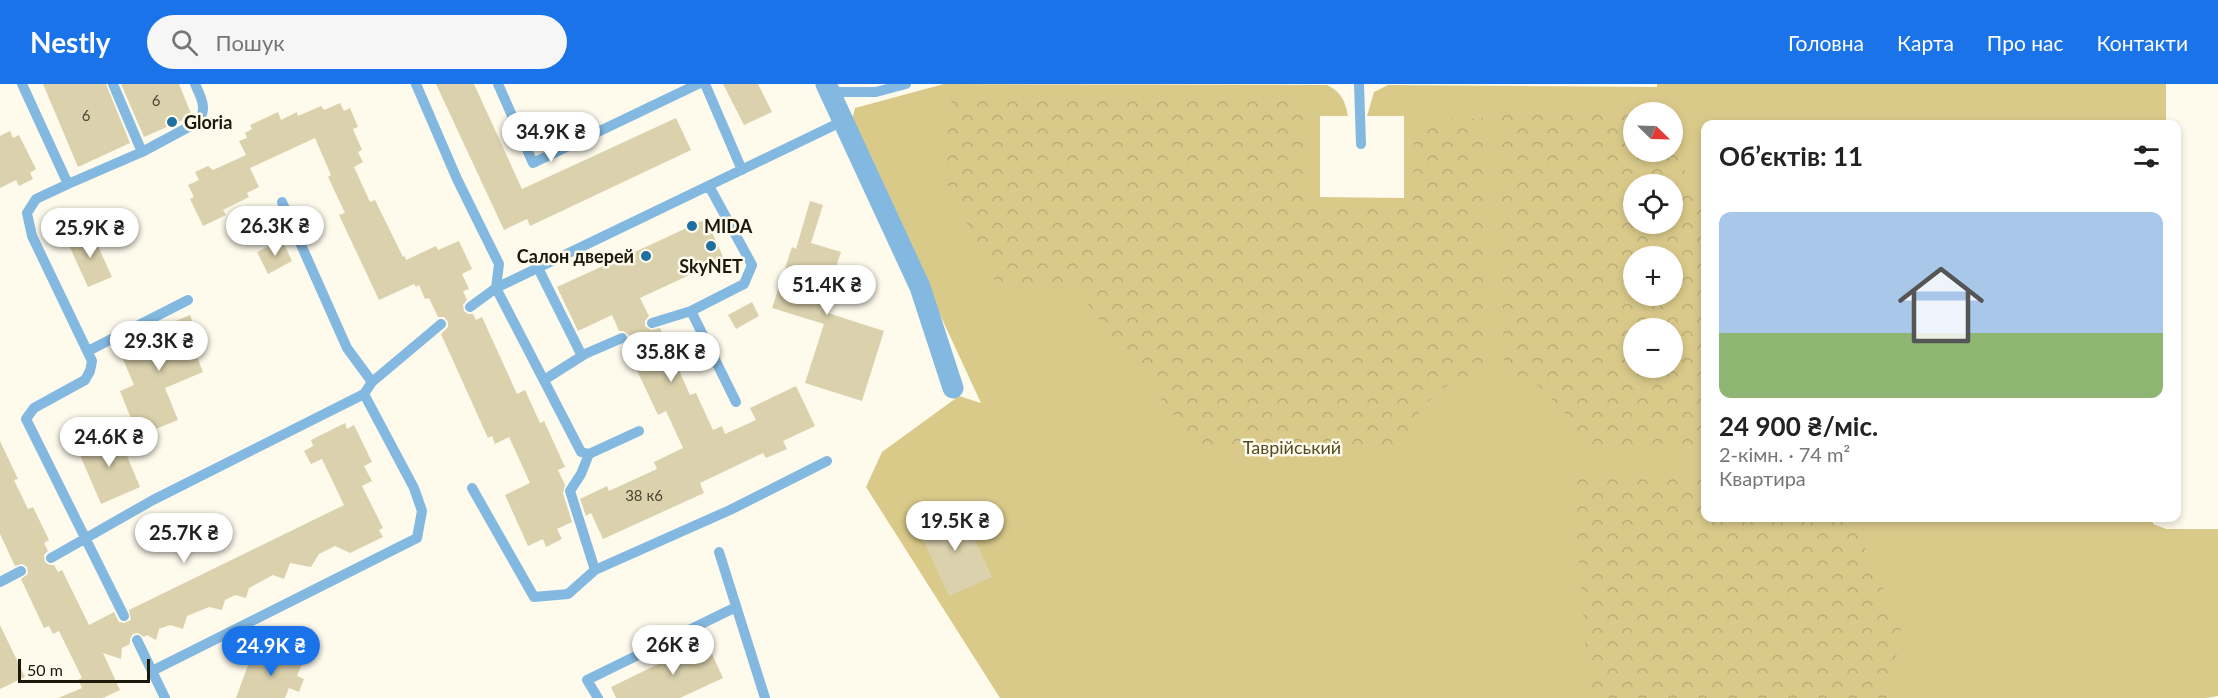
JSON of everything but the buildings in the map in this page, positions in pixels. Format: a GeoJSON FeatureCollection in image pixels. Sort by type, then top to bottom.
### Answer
{"type":"FeatureCollection","features":[{"type":"Feature","properties":{"kind":"street"},"geometry":{"type":"LineString","coordinates":[[828,88],[920,287],[953,388]]}},
{"type":"Feature","properties":{"kind":"lane"},"geometry":{"type":"LineString","coordinates":[[22,84],[68,184]]}},
{"type":"Feature","properties":{"kind":"lane"},"geometry":{"type":"LineString","coordinates":[[113,84],[142,152]]}},
{"type":"Feature","properties":{"kind":"lane"},"geometry":{"type":"LineString","coordinates":[[124,616],[26,419],[34,408],[85,380],[90,372],[92,361],[32,236],[27,213],[36,199],[142,152],[198,122],[202,116],[203,100],[195,84]]}},
{"type":"Feature","properties":{"kind":"lane"},"geometry":{"type":"LineString","coordinates":[[416,84],[457,179],[499,264],[496,288],[581,452],[589,454],[639,431]]}},
{"type":"Feature","properties":{"kind":"lane"},"geometry":{"type":"LineString","coordinates":[[498,84],[533,163],[698,84]]}},
{"type":"Feature","properties":{"kind":"lane"},"geometry":{"type":"LineString","coordinates":[[705,84],[742,170]]}},
{"type":"Feature","properties":{"kind":"lane"},"geometry":{"type":"LineString","coordinates":[[828,88],[876,92],[906,84]]}},
{"type":"Feature","properties":{"kind":"lane"},"geometry":{"type":"LineString","coordinates":[[1359,84],[1360,144]]}},
{"type":"Feature","properties":{"kind":"lane"},"geometry":{"type":"LineString","coordinates":[[470,307],[496,288],[843,121]]}},
{"type":"Feature","properties":{"kind":"lane"},"geometry":{"type":"LineString","coordinates":[[652,323],[691,311],[744,284],[752,265],[709,186]]}},
{"type":"Feature","properties":{"kind":"lane"},"geometry":{"type":"LineString","coordinates":[[282,202],[347,348],[372,382]]}},
{"type":"Feature","properties":{"kind":"lane"},"geometry":{"type":"LineString","coordinates":[[538,268],[582,356]]}},
{"type":"Feature","properties":{"kind":"lane"},"geometry":{"type":"LineString","coordinates":[[88,351],[188,300]]}},
{"type":"Feature","properties":{"kind":"lane"},"geometry":{"type":"LineString","coordinates":[[691,311],[736,402]]}},
{"type":"Feature","properties":{"kind":"lane"},"geometry":{"type":"LineString","coordinates":[[51,558],[153,500],[364,394],[372,382],[441,324]]}},
{"type":"Feature","properties":{"kind":"lane"},"geometry":{"type":"LineString","coordinates":[[544,380],[582,356],[622,338]]}},
{"type":"Feature","properties":{"kind":"lane"},"geometry":{"type":"LineString","coordinates":[[152,671],[417,538],[422,512],[414,488],[364,394]]}},
{"type":"Feature","properties":{"kind":"lane"},"geometry":{"type":"LineString","coordinates":[[589,454],[581,474],[570,490],[595,570]]}},
{"type":"Feature","properties":{"kind":"lane"},"geometry":{"type":"LineString","coordinates":[[472,488],[534,597],[568,594],[595,570],[730,510],[827,461]]}},
{"type":"Feature","properties":{"kind":"lane"},"geometry":{"type":"LineString","coordinates":[[719,552],[765,698]]}},
{"type":"Feature","properties":{"kind":"lane"},"geometry":{"type":"LineString","coordinates":[[0,582],[21,572]]}},
{"type":"Feature","properties":{"kind":"lane"},"geometry":{"type":"LineString","coordinates":[[598,698],[587,680],[736,607]]}},
{"type":"Feature","properties":{"kind":"lane"},"geometry":{"type":"LineString","coordinates":[[137,640],[165,698]]}},
{"type":"Feature","properties":{"kind":"green space","name":"Таврійський"},"geometry":{"type":"Polygon","coordinates":[[[944,84],[1327,85],[1342,97],[1348,116],[1320,116],[1320,197],[1404,198],[1404,116],[1367,116],[1374,92],[1388,85],[1657,87],[1657,84],[2166,84],[2166,120],[1701,120],[1701,522],[2153,522],[2166,529],[2218,529],[2218,696],[2207,698],[1000,698],[866,487],[882,452],[959,396],[981,403],[851,123],[855,108],[944,84]]]}},
{"type":"Feature","properties":{"kind":"green space"},"geometry":{"type":"Polygon","coordinates":[[[952,97],[1304,98],[1305,206],[1413,205],[1414,121],[1486,118],[1486,376],[1446,386],[1419,410],[1407,450],[1202,452],[1077,290],[995,281],[943,175],[952,97]]]}},
{"type":"Feature","properties":{"kind":"green space"},"geometry":{"type":"Polygon","coordinates":[[[1623,108],[1623,162],[1681,162],[1701,204],[1701,450],[1577,451],[1567,415],[1539,386],[1504,373],[1500,114],[1623,108]]]}},
{"type":"Feature","properties":{"kind":"green space"},"geometry":{"type":"Polygon","coordinates":[[[1701,472],[1701,522],[1854,522],[1901,628],[1890,698],[1590,698],[1572,475],[1701,472]]]}},
{"type":"Feature","properties":{"kind":"place","name":"Gloria"},"geometry":{"type":"Point","coordinates":[172,122]}},
{"type":"Feature","properties":{"kind":"place","name":"MIDA"},"geometry":{"type":"Point","coordinates":[692,226]}},
{"type":"Feature","properties":{"kind":"place","name":"SkyNET"},"geometry":{"type":"Point","coordinates":[711,246]}},
{"type":"Feature","properties":{"kind":"place","name":"Салон дверей"},"geometry":{"type":"Point","coordinates":[646,256]}}]}
